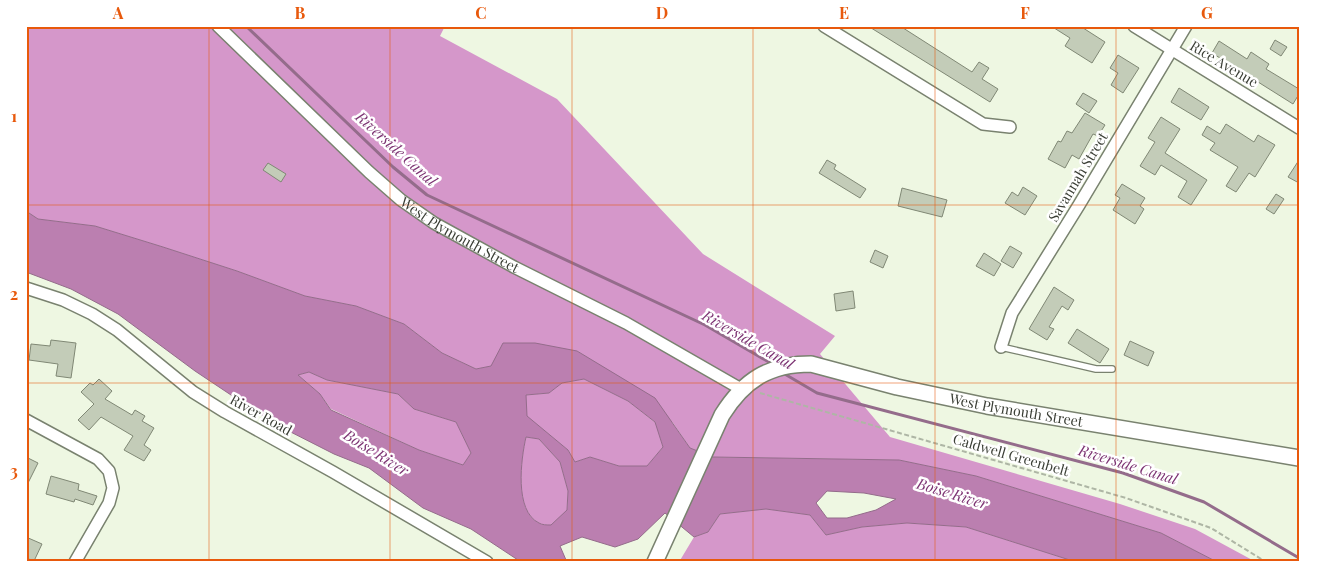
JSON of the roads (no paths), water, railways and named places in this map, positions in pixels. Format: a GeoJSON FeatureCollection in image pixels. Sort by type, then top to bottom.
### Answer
{"type":"FeatureCollection","features":[{"type":"Feature","properties":{"kind":"street","name":"West Plymouth Street"},"geometry":{"type":"LineString","coordinates":[[218,26],[369,172],[401,200],[434,223],[514,267],[626,323],[741,389]]}},
{"type":"Feature","properties":{"kind":"street"},"geometry":{"type":"LineString","coordinates":[[824,26],[983,124],[1010,127]]}},
{"type":"Feature","properties":{"kind":"street","name":"Rice Avenue"},"geometry":{"type":"LineString","coordinates":[[1134,26],[1299,128]]}},
{"type":"Feature","properties":{"kind":"street","name":"Savannah Street"},"geometry":{"type":"LineString","coordinates":[[1001,346],[1012,313],[1186,26]]}},
{"type":"Feature","properties":{"kind":"street","name":"River Road"},"geometry":{"type":"LineString","coordinates":[[26,288],[63,300],[92,314],[117,330],[201,398],[341,476],[487,562]]}},
{"type":"Feature","properties":{"kind":"street","name":"West Plymouth Street"},"geometry":{"type":"LineString","coordinates":[[655,562],[722,415],[741,389],[756,378],[786,366],[811,364],[897,388],[987,406],[1299,458]]}},
{"type":"Feature","properties":{"kind":"street"},"geometry":{"type":"LineString","coordinates":[[26,420],[98,459],[109,471],[113,488],[109,503],[75,562]]}},
{"type":"Feature","properties":{"kind":"lane"},"geometry":{"type":"LineString","coordinates":[[1001,346],[1096,368],[1112,369]]}},
{"type":"Feature","properties":{"kind":"water","name":"Boise River"},"geometry":{"type":"Polygon","coordinates":[[[26,211],[38,219],[95,226],[237,271],[305,296],[356,306],[404,324],[442,353],[476,369],[491,366],[503,343],[535,343],[577,351],[655,398],[690,448],[713,457],[899,460],[976,476],[1161,533],[1217,562],[1076,562],[966,527],[907,523],[862,527],[826,535],[810,515],[766,509],[720,514],[708,532],[694,537],[665,513],[638,539],[615,547],[582,537],[560,546],[568,562],[521,562],[471,529],[423,508],[369,468],[334,454],[273,423],[195,371],[118,314],[71,289],[26,272],[26,211]],[[309,372],[298,375],[320,394],[331,410],[419,450],[463,465],[471,453],[456,422],[414,409],[398,394],[327,380],[309,372]],[[584,379],[562,383],[549,393],[526,395],[527,416],[568,450],[575,462],[590,457],[619,466],[647,466],[663,447],[655,422],[628,401],[584,379]],[[526,437],[521,484],[526,508],[531,517],[539,523],[551,525],[567,510],[568,491],[560,462],[539,439],[526,437]],[[827,491],[816,503],[827,518],[847,518],[876,510],[896,499],[864,493],[827,491]]]}},
{"type":"Feature","properties":{"kind":"waterway","name":"Riverside Canal"},"geometry":{"type":"LineString","coordinates":[[246,26],[393,167],[427,195],[705,325],[774,365]]}},
{"type":"Feature","properties":{"kind":"waterway","name":"Riverside Canal"},"geometry":{"type":"LineString","coordinates":[[783,373],[817,393],[1123,473],[1204,502],[1299,558]]}}]}
